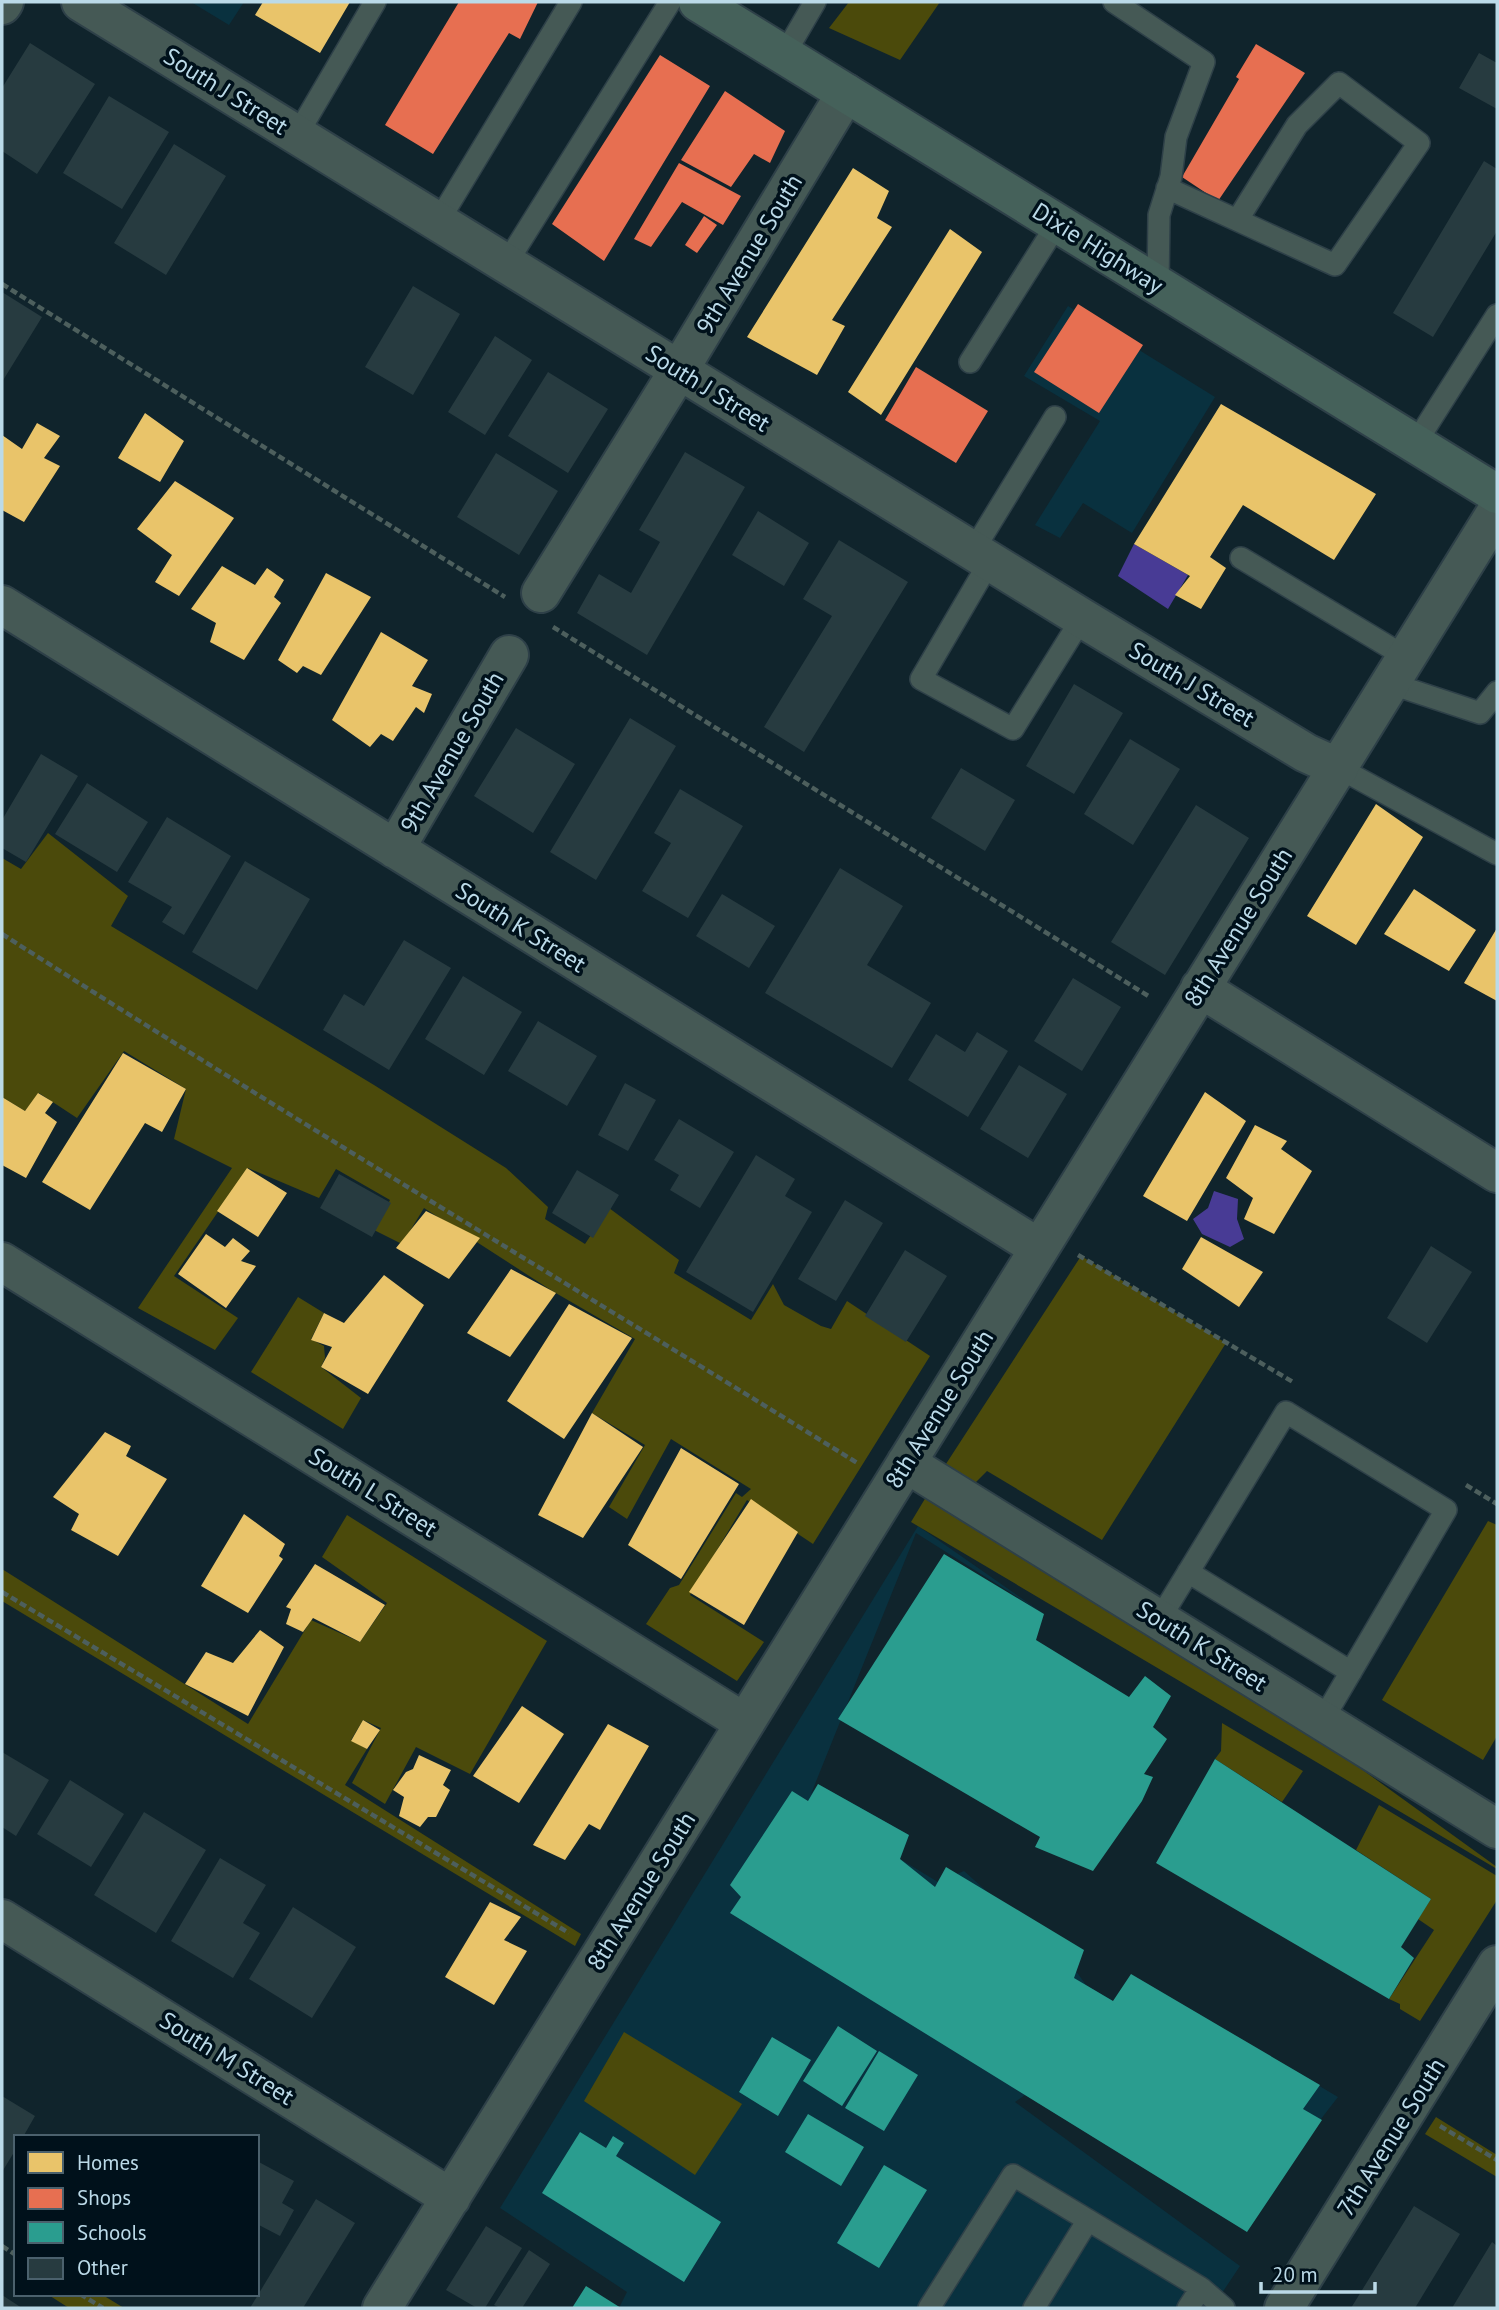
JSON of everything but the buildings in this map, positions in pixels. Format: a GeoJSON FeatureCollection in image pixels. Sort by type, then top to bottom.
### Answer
{"type":"FeatureCollection","features":[{"type":"Feature","properties":{"kind":"main road","name":"Dixie Highway"},"geometry":{"type":"LineString","coordinates":[[715,6],[784,55],[1497,494]]}},
{"type":"Feature","properties":{"kind":"street","name":"South J Street"},"geometry":{"type":"LineString","coordinates":[[81,2],[1082,618],[1306,753],[1339,768]]}},
{"type":"Feature","properties":{"kind":"street","name":"9th Avenue South"},"geometry":{"type":"LineString","coordinates":[[532,605],[679,370],[846,93]]}},
{"type":"Feature","properties":{"kind":"street","name":"8th Avenue South"},"geometry":{"type":"LineString","coordinates":[[382,2308],[1497,511]]}},
{"type":"Feature","properties":{"kind":"street","name":"South K Street"},"geometry":{"type":"LineString","coordinates":[[2,606],[1040,1248]]}},
{"type":"Feature","properties":{"kind":"street","name":"9th Avenue South"},"geometry":{"type":"LineString","coordinates":[[395,849],[509,655]]}},
{"type":"Feature","properties":{"kind":"street"},"geometry":{"type":"LineString","coordinates":[[1200,988],[1497,1173]]}},
{"type":"Feature","properties":{"kind":"street","name":"South L Street"},"geometry":{"type":"LineString","coordinates":[[2,1262],[745,1723]]}},
{"type":"Feature","properties":{"kind":"street","name":"South K Street"},"geometry":{"type":"LineString","coordinates":[[906,1463],[1497,1829]]}},
{"type":"Feature","properties":{"kind":"street","name":"South M Street"},"geometry":{"type":"LineString","coordinates":[[2,1919],[452,2198]]}},
{"type":"Feature","properties":{"kind":"street","name":"7th Avenue South"},"geometry":{"type":"LineString","coordinates":[[1284,2308],[1497,1965]]}},
{"type":"Feature","properties":{"kind":"lane"},"geometry":{"type":"LineString","coordinates":[[297,135],[375,2]]}},
{"type":"Feature","properties":{"kind":"lane"},"geometry":{"type":"LineString","coordinates":[[438,222],[571,2]]}},
{"type":"Feature","properties":{"kind":"lane"},"geometry":{"type":"LineString","coordinates":[[506,264],[670,2]]}},
{"type":"Feature","properties":{"kind":"lane"},"geometry":{"type":"LineString","coordinates":[[784,55],[815,2]]}},
{"type":"Feature","properties":{"kind":"lane"},"geometry":{"type":"LineString","coordinates":[[1114,2],[1204,62],[1176,136],[1167,188],[1159,215],[1158,286]]}},
{"type":"Feature","properties":{"kind":"lane"},"geometry":{"type":"LineString","coordinates":[[1167,188],[1335,265],[1419,143],[1339,83],[1297,125],[1238,219]]}},
{"type":"Feature","properties":{"kind":"lane"},"geometry":{"type":"LineString","coordinates":[[970,362],[1057,223]]}},
{"type":"Feature","properties":{"kind":"lane"},"geometry":{"type":"LineString","coordinates":[[1415,444],[1497,315]]}},
{"type":"Feature","properties":{"kind":"lane"},"geometry":{"type":"LineString","coordinates":[[1055,417],[921,679],[1013,729],[1082,618]]}},
{"type":"Feature","properties":{"kind":"lane"},"geometry":{"type":"LineString","coordinates":[[1241,558],[1398,670],[1480,713],[1497,692]]}},
{"type":"Feature","properties":{"kind":"lane"},"geometry":{"type":"LineString","coordinates":[[1339,768],[1497,854]]}},
{"type":"Feature","properties":{"kind":"lane"},"geometry":{"type":"LineString","coordinates":[[1159,1620],[1286,1412],[1446,1510],[1322,1721]]}},
{"type":"Feature","properties":{"kind":"lane"},"geometry":{"type":"LineString","coordinates":[[1188,1572],[1351,1672]]}},
{"type":"Feature","properties":{"kind":"lane"},"geometry":{"type":"LineString","coordinates":[[929,2308],[1013,2175],[1201,2288],[1224,2308]]}},
{"type":"Feature","properties":{"kind":"lane"},"geometry":{"type":"LineString","coordinates":[[1034,2308],[1088,2220]]}},
{"type":"Feature","properties":{"kind":"lane"},"geometry":{"type":"LineString","coordinates":[[1188,2308],[1201,2288]]}},
{"type":"Feature","properties":{"kind":"path"},"geometry":{"type":"LineString","coordinates":[[2,284],[532,605],[1153,1000]]}},
{"type":"Feature","properties":{"kind":"path"},"geometry":{"type":"LineString","coordinates":[[2,934],[183,1050],[567,1282],[866,1468]]}},
{"type":"Feature","properties":{"kind":"path"},"geometry":{"type":"LineString","coordinates":[[1078,1254],[1297,1385]]}},
{"type":"Feature","properties":{"kind":"path"},"geometry":{"type":"LineString","coordinates":[[1462,1483],[1497,1504]]}},
{"type":"Feature","properties":{"kind":"path"},"geometry":{"type":"LineString","coordinates":[[2,1592],[579,1939]]}},
{"type":"Feature","properties":{"kind":"path"},"geometry":{"type":"LineString","coordinates":[[1433,2122],[1497,2160]]}},
{"type":"Feature","properties":{"kind":"path"},"geometry":{"type":"LineString","coordinates":[[83,2296],[103,2308]]}},
{"type":"Feature","properties":{"kind":"shaded area"},"geometry":{"type":"Polygon","coordinates":[[[191,2],[244,2],[229,25],[191,2]]]}},
{"type":"Feature","properties":{"kind":"shaded area"},"geometry":{"type":"Polygon","coordinates":[[[849,2],[940,2],[900,60],[829,28],[849,2]]]}},
{"type":"Feature","properties":{"kind":"shaded area"},"geometry":{"type":"Polygon","coordinates":[[[1068,306],[1215,397],[1132,533],[1083,503],[1060,538],[1035,525],[1100,421],[1024,376],[1068,306]]]}},
{"type":"Feature","properties":{"kind":"shaded area"},"geometry":{"type":"Polygon","coordinates":[[[1134,544],[1188,575],[1168,609],[1118,576],[1134,544]]]}},
{"type":"Feature","properties":{"kind":"shaded area"},"geometry":{"type":"Polygon","coordinates":[[[48,833],[128,896],[111,926],[506,1168],[548,1207],[545,1219],[585,1244],[609,1208],[679,1260],[674,1273],[751,1320],[773,1284],[784,1305],[821,1326],[831,1329],[847,1301],[930,1356],[813,1544],[747,1500],[690,1595],[764,1642],[737,1681],[646,1624],[670,1588],[679,1585],[736,1493],[742,1497],[751,1489],[671,1439],[627,1519],[609,1507],[645,1445],[592,1413],[635,1339],[554,1292],[424,1208],[402,1244],[374,1230],[390,1200],[336,1169],[319,1198],[248,1168],[174,1276],[238,1318],[215,1350],[138,1308],[232,1168],[174,1139],[186,1089],[124,1051],[77,1118],[39,1093],[25,1111],[2,1097],[2,858],[21,869],[48,833]]]}},
{"type":"Feature","properties":{"kind":"shaded area"},"geometry":{"type":"Polygon","coordinates":[[[1214,1191],[1238,1199],[1237,1219],[1244,1239],[1230,1247],[1202,1234],[1193,1219],[1208,1208],[1214,1191]]]}},
{"type":"Feature","properties":{"kind":"shaded area"},"geometry":{"type":"Polygon","coordinates":[[[1081,1256],[1226,1343],[1102,1540],[987,1471],[975,1483],[949,1471],[1497,1869],[911,1522],[1081,1256]]]}},
{"type":"Feature","properties":{"kind":"shaded area"},"geometry":{"type":"Polygon","coordinates":[[[298,1297],[324,1313],[311,1339],[324,1346],[325,1358],[321,1367],[361,1398],[343,1429],[251,1372],[298,1297]]]}},
{"type":"Feature","properties":{"kind":"shaded area"},"geometry":{"type":"Polygon","coordinates":[[[347,1515],[547,1641],[470,1774],[416,1747],[385,1804],[352,1783],[381,1728],[363,1720],[351,1740],[367,1749],[345,1785],[581,1934],[575,1946],[2,1601],[2,1569],[248,1724],[311,1620],[360,1642],[387,1603],[322,1557],[347,1515]]]}},
{"type":"Feature","properties":{"kind":"shaded area"},"geometry":{"type":"Polygon","coordinates":[[[1488,1521],[1497,1525],[1497,1736],[1483,1760],[1382,1700],[1488,1521]]]}},
{"type":"Feature","properties":{"kind":"shaded area"},"geometry":{"type":"Polygon","coordinates":[[[918,1526],[1044,1614],[916,1533],[811,1794],[818,1784],[909,1835],[900,1859],[938,1882],[964,1871],[1076,1971],[1086,1985],[1113,2001],[1139,1979],[1338,2097],[1238,2226],[1025,2095],[1015,2102],[1240,2266],[1212,2308],[619,2308],[627,2292],[500,2208],[918,1526]]]}},
{"type":"Feature","properties":{"kind":"shaded area"},"geometry":{"type":"Polygon","coordinates":[[[1222,1723],[1303,1771],[1282,1802],[1215,1759],[1221,1751],[1222,1723]]]}},
{"type":"Feature","properties":{"kind":"shaded area"},"geometry":{"type":"Polygon","coordinates":[[[1379,1805],[1497,1876],[1497,1900],[1420,2021],[1400,2009],[1400,2004],[1389,1999],[1434,1930],[1418,1919],[1431,1899],[1356,1850],[1379,1805]]]}},
{"type":"Feature","properties":{"kind":"shaded area"},"geometry":{"type":"Polygon","coordinates":[[[624,2032],[742,2104],[695,2175],[584,2101],[624,2032]]]}},
{"type":"Feature","properties":{"kind":"shaded area"},"geometry":{"type":"Polygon","coordinates":[[[1436,2117],[1497,2155],[1497,2177],[1425,2134],[1436,2117]]]}},
{"type":"Feature","properties":{"kind":"shaded area"},"geometry":{"type":"Polygon","coordinates":[[[50,2296],[104,2296],[124,2308],[69,2308],[50,2296]]]}}]}
